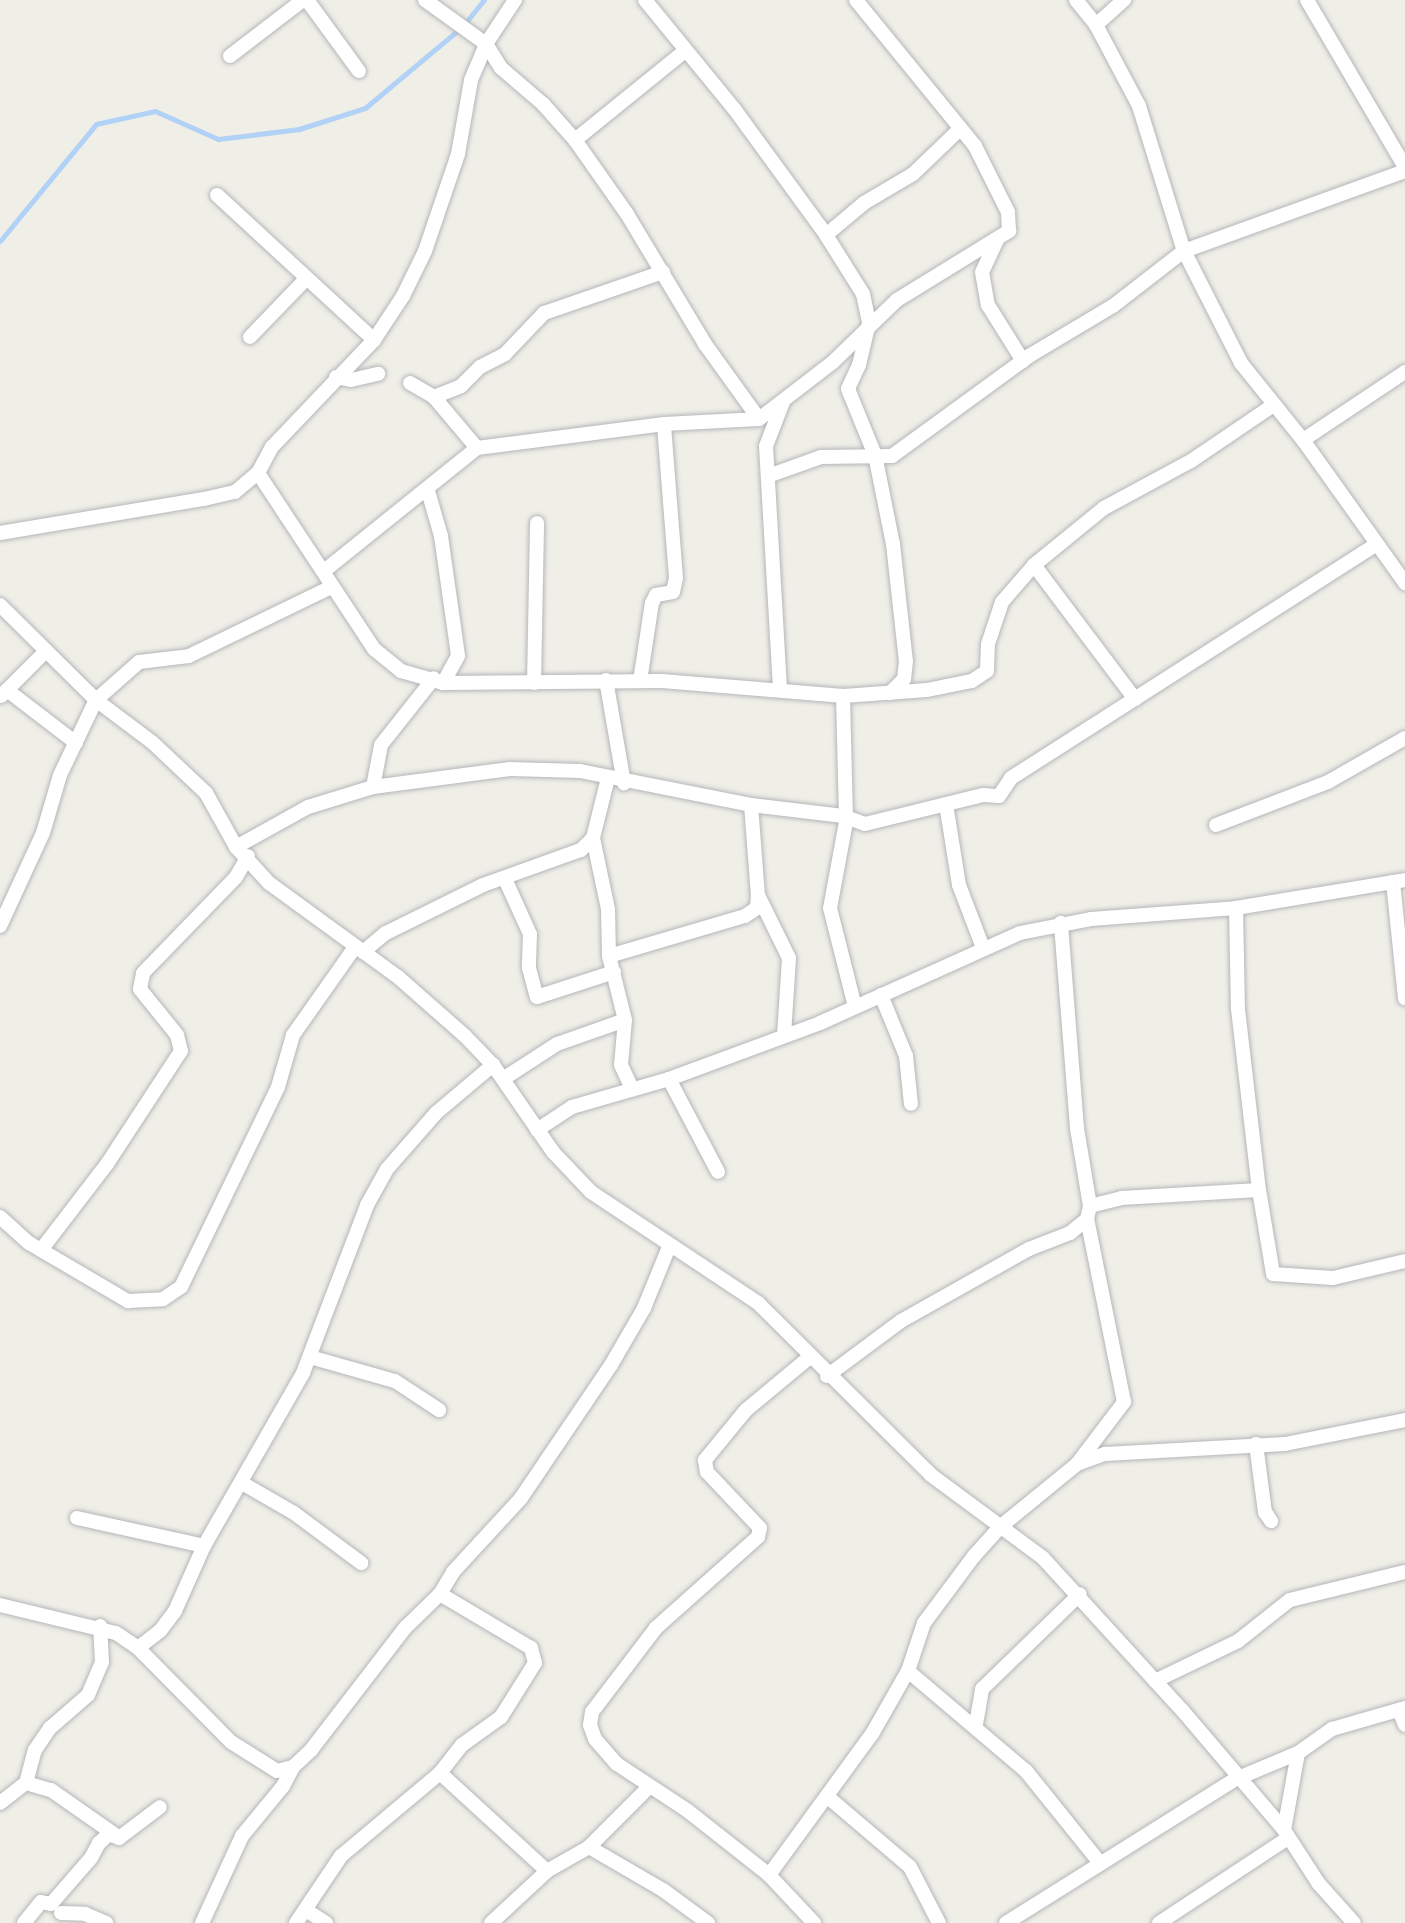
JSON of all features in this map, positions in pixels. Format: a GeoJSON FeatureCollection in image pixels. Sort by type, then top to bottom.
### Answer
{"type":"FeatureCollection","features":[{"type":"Feature","properties":{"kind":"street"},"geometry":{"type":"LineString","coordinates":[[230,56],[305,0],[359,71]]}},
{"type":"Feature","properties":{"kind":"street"},"geometry":{"type":"LineString","coordinates":[[425,0],[486,44],[501,68],[544,104],[575,140],[663,272],[705,344],[759,419]]}},
{"type":"Feature","properties":{"kind":"street"},"geometry":{"type":"LineString","coordinates":[[0,533],[215,497],[235,492],[258,473],[272,447],[373,340],[403,296],[425,251],[458,155],[471,80],[486,44],[515,0]]}},
{"type":"Feature","properties":{"kind":"street"},"geometry":{"type":"LineString","coordinates":[[645,0],[735,110],[826,235],[863,294],[869,323],[859,365],[848,389],[876,455],[893,544],[906,661],[904,679],[890,693]]}},
{"type":"Feature","properties":{"kind":"street"},"geometry":{"type":"LineString","coordinates":[[324,571],[428,491],[477,448],[664,424],[759,419],[833,362],[869,323],[897,300],[1009,231],[1007,212],[961,128],[856,0]]}},
{"type":"Feature","properties":{"kind":"street"},"geometry":{"type":"LineString","coordinates":[[1077,0],[1096,25],[1139,106],[1184,251],[1241,363],[1272,406],[1303,440],[1376,545],[1403,578]]}},
{"type":"Feature","properties":{"kind":"street"},"geometry":{"type":"LineString","coordinates":[[1096,25],[1124,0]]}},
{"type":"Feature","properties":{"kind":"street"},"geometry":{"type":"LineString","coordinates":[[768,476],[821,457],[876,455],[901,451],[1023,361],[1113,306],[1184,251],[1405,169],[1307,0]]}},
{"type":"Feature","properties":{"kind":"street"},"geometry":{"type":"LineString","coordinates":[[575,140],[685,51]]}},
{"type":"Feature","properties":{"kind":"street"},"geometry":{"type":"LineString","coordinates":[[826,235],[864,203],[913,174],[961,128]]}},
{"type":"Feature","properties":{"kind":"street"},"geometry":{"type":"LineString","coordinates":[[216,195],[373,340]]}},
{"type":"Feature","properties":{"kind":"street"},"geometry":{"type":"LineString","coordinates":[[997,240],[982,272],[988,305],[1023,361]]}},
{"type":"Feature","properties":{"kind":"street"},"geometry":{"type":"LineString","coordinates":[[434,397],[461,386],[480,367],[505,354],[544,313],[663,272]]}},
{"type":"Feature","properties":{"kind":"street"},"geometry":{"type":"LineString","coordinates":[[250,337],[306,279]]}},
{"type":"Feature","properties":{"kind":"street"},"geometry":{"type":"LineString","coordinates":[[1303,440],[1405,372]]}},
{"type":"Feature","properties":{"kind":"street"},"geometry":{"type":"LineString","coordinates":[[336,377],[351,380],[378,374]]}},
{"type":"Feature","properties":{"kind":"street"},"geometry":{"type":"LineString","coordinates":[[410,383],[434,397],[477,448]]}},
{"type":"Feature","properties":{"kind":"street"},"geometry":{"type":"LineString","coordinates":[[780,689],[766,446],[784,401]]}},
{"type":"Feature","properties":{"kind":"street"},"geometry":{"type":"LineString","coordinates":[[258,473],[374,649],[401,671],[438,680],[534,683],[606,680],[780,689],[843,696],[890,693],[972,681],[988,671],[988,644],[1002,602],[1034,565],[1104,508],[1191,461],[1272,406]]}},
{"type":"Feature","properties":{"kind":"street"},"geometry":{"type":"LineString","coordinates":[[640,681],[652,603],[656,595],[673,592],[676,578],[664,424]]}},
{"type":"Feature","properties":{"kind":"street"},"geometry":{"type":"LineString","coordinates":[[373,787],[382,745],[458,656],[441,536],[428,491]]}},
{"type":"Feature","properties":{"kind":"street"},"geometry":{"type":"LineString","coordinates":[[534,683],[537,523]]}},
{"type":"Feature","properties":{"kind":"street"},"geometry":{"type":"LineString","coordinates":[[41,1251],[107,1164],[181,1051],[177,1035],[140,989],[144,973],[236,877],[242,851],[308,807],[373,787],[510,769],[580,771],[625,783],[843,816],[865,824],[946,804],[999,796],[1011,778],[1376,545]]}},
{"type":"Feature","properties":{"kind":"street"},"geometry":{"type":"LineString","coordinates":[[1034,565],[1135,699]]}},
{"type":"Feature","properties":{"kind":"street"},"geometry":{"type":"LineString","coordinates":[[0,926],[20,890],[60,775],[96,700],[139,662],[189,656],[331,587]]}},
{"type":"Feature","properties":{"kind":"street"},"geometry":{"type":"LineString","coordinates":[[0,605],[96,700],[153,743],[206,793],[242,851],[270,883],[442,1014],[493,1065],[537,1130],[591,1192],[669,1247],[691,1256],[758,1303],[811,1356],[827,1376],[931,1475],[1043,1558],[1080,1594],[1236,1779],[1286,1834],[1319,1884],[1353,1923]]}},
{"type":"Feature","properties":{"kind":"street"},"geometry":{"type":"LineString","coordinates":[[45,652],[3,693],[76,743]]}},
{"type":"Feature","properties":{"kind":"street"},"geometry":{"type":"LineString","coordinates":[[606,680],[625,783]]}},
{"type":"Feature","properties":{"kind":"street"},"geometry":{"type":"LineString","coordinates":[[843,696],[843,816],[846,822],[830,908],[855,1007]]}},
{"type":"Feature","properties":{"kind":"street"},"geometry":{"type":"LineString","coordinates":[[1216,825],[1328,782],[1405,738]]}},
{"type":"Feature","properties":{"kind":"street"},"geometry":{"type":"LineString","coordinates":[[608,778],[593,838],[608,909],[608,956],[625,1020],[621,1065],[632,1089]]}},
{"type":"Feature","properties":{"kind":"street"},"geometry":{"type":"LineString","coordinates":[[608,956],[745,916],[757,908],[751,804]]}},
{"type":"Feature","properties":{"kind":"street"},"geometry":{"type":"LineString","coordinates":[[946,804],[959,885],[983,948]]}},
{"type":"Feature","properties":{"kind":"street"},"geometry":{"type":"LineString","coordinates":[[0,1217],[41,1251],[128,1301],[163,1300],[181,1287],[273,1098],[293,1035],[359,949],[483,885],[580,850],[593,838]]}},
{"type":"Feature","properties":{"kind":"street"},"geometry":{"type":"LineString","coordinates":[[505,879],[530,934],[529,968],[537,997],[614,972]]}},
{"type":"Feature","properties":{"kind":"street"},"geometry":{"type":"LineString","coordinates":[[537,1130],[572,1107],[668,1079],[783,1036],[855,1007],[983,948],[1061,923],[1236,908],[1399,881],[1405,998]]}},
{"type":"Feature","properties":{"kind":"street"},"geometry":{"type":"LineString","coordinates":[[758,895],[789,958],[783,1036]]}},
{"type":"Feature","properties":{"kind":"street"},"geometry":{"type":"LineString","coordinates":[[1236,908],[1238,1009],[1267,1259],[1273,1274],[1333,1278],[1405,1261]]}},
{"type":"Feature","properties":{"kind":"street"},"geometry":{"type":"LineString","coordinates":[[768,1875],[829,1798],[908,1671],[924,1623],[1000,1527],[1077,1464],[1124,1402],[1089,1213],[1077,1128],[1061,923]]}},
{"type":"Feature","properties":{"kind":"street"},"geometry":{"type":"LineString","coordinates":[[881,995],[906,1056],[911,1104]]}},
{"type":"Feature","properties":{"kind":"street"},"geometry":{"type":"LineString","coordinates":[[503,1079],[557,1044],[625,1020]]}},
{"type":"Feature","properties":{"kind":"street"},"geometry":{"type":"LineString","coordinates":[[138,1648],[160,1631],[175,1611],[204,1546],[242,1483],[310,1357],[367,1205],[387,1169],[436,1114],[493,1065]]}},
{"type":"Feature","properties":{"kind":"street"},"geometry":{"type":"LineString","coordinates":[[668,1079],[718,1172]]}},
{"type":"Feature","properties":{"kind":"street"},"geometry":{"type":"LineString","coordinates":[[827,1376],[901,1321],[1029,1249],[1070,1233],[1089,1213],[1121,1198],[1259,1190]]}},
{"type":"Feature","properties":{"kind":"street"},"geometry":{"type":"LineString","coordinates":[[202,1923],[242,1836],[293,1767],[405,1628],[440,1594],[453,1572],[521,1498],[611,1365],[644,1308],[669,1247]]}},
{"type":"Feature","properties":{"kind":"street"},"geometry":{"type":"LineString","coordinates":[[811,1356],[746,1410],[705,1460],[707,1472],[753,1517],[760,1528],[758,1537],[656,1628],[592,1712],[595,1739],[617,1765],[688,1811],[768,1875],[814,1923]]}},
{"type":"Feature","properties":{"kind":"street"},"geometry":{"type":"LineString","coordinates":[[310,1357],[395,1381],[439,1410]]}},
{"type":"Feature","properties":{"kind":"street"},"geometry":{"type":"LineString","coordinates":[[1077,1464],[1105,1454],[1285,1444],[1405,1420]]}},
{"type":"Feature","properties":{"kind":"street"},"geometry":{"type":"LineString","coordinates":[[1256,1444],[1263,1501],[1271,1521]]}},
{"type":"Feature","properties":{"kind":"street"},"geometry":{"type":"LineString","coordinates":[[242,1483],[294,1513],[314,1532],[361,1563]]}},
{"type":"Feature","properties":{"kind":"street"},"geometry":{"type":"LineString","coordinates":[[77,1518],[204,1546]]}},
{"type":"Feature","properties":{"kind":"street"},"geometry":{"type":"LineString","coordinates":[[1154,1681],[1238,1641],[1290,1600],[1405,1572]]}},
{"type":"Feature","properties":{"kind":"street"},"geometry":{"type":"LineString","coordinates":[[296,1923],[350,1847],[440,1773],[462,1745],[501,1717],[536,1654],[440,1594]]}},
{"type":"Feature","properties":{"kind":"street"},"geometry":{"type":"LineString","coordinates":[[976,1724],[982,1689],[1080,1594]]}},
{"type":"Feature","properties":{"kind":"street"},"geometry":{"type":"LineString","coordinates":[[0,1605],[100,1626],[138,1648],[231,1742],[276,1771],[293,1767]]}},
{"type":"Feature","properties":{"kind":"street"},"geometry":{"type":"LineString","coordinates":[[0,1803],[26,1783],[35,1750],[50,1728],[88,1695],[102,1662],[100,1626]]}},
{"type":"Feature","properties":{"kind":"street"},"geometry":{"type":"LineString","coordinates":[[908,1671],[976,1724],[1026,1771],[1100,1863]]}},
{"type":"Feature","properties":{"kind":"street"},"geometry":{"type":"LineString","coordinates":[[1006,1923],[1236,1779],[1298,1753],[1332,1729],[1402,1709],[1405,1726]]}},
{"type":"Feature","properties":{"kind":"street"},"geometry":{"type":"LineString","coordinates":[[1286,1834],[1291,1769],[1298,1753]]}},
{"type":"Feature","properties":{"kind":"street"},"geometry":{"type":"LineString","coordinates":[[440,1773],[547,1871]]}},
{"type":"Feature","properties":{"kind":"street"},"geometry":{"type":"LineString","coordinates":[[26,1783],[51,1790],[119,1838]]}},
{"type":"Feature","properties":{"kind":"street"},"geometry":{"type":"LineString","coordinates":[[491,1923],[547,1871],[589,1847],[648,1787]]}},
{"type":"Feature","properties":{"kind":"street"},"geometry":{"type":"LineString","coordinates":[[829,1798],[910,1867],[939,1923]]}},
{"type":"Feature","properties":{"kind":"street"},"geometry":{"type":"LineString","coordinates":[[119,1838],[160,1807]]}},
{"type":"Feature","properties":{"kind":"street"},"geometry":{"type":"LineString","coordinates":[[58,1914],[99,1843],[109,1834],[119,1838]]}},
{"type":"Feature","properties":{"kind":"street"},"geometry":{"type":"LineString","coordinates":[[1159,1923],[1286,1834]]}},
{"type":"Feature","properties":{"kind":"street"},"geometry":{"type":"LineString","coordinates":[[589,1847],[663,1889],[708,1923]]}},
{"type":"Feature","properties":{"kind":"street"},"geometry":{"type":"LineString","coordinates":[[24,1923],[41,1902],[58,1914],[85,1914],[106,1923]]}},
{"type":"Feature","properties":{"kind":"street"},"geometry":{"type":"LineString","coordinates":[[306,1910],[326,1923]]}},
{"type":"Feature","properties":{"kind":"waterway"},"geometry":{"type":"LineString","coordinates":[[0,241],[96,124],[155,111],[218,139],[299,129],[365,108],[462,27],[484,0]]}}]}
